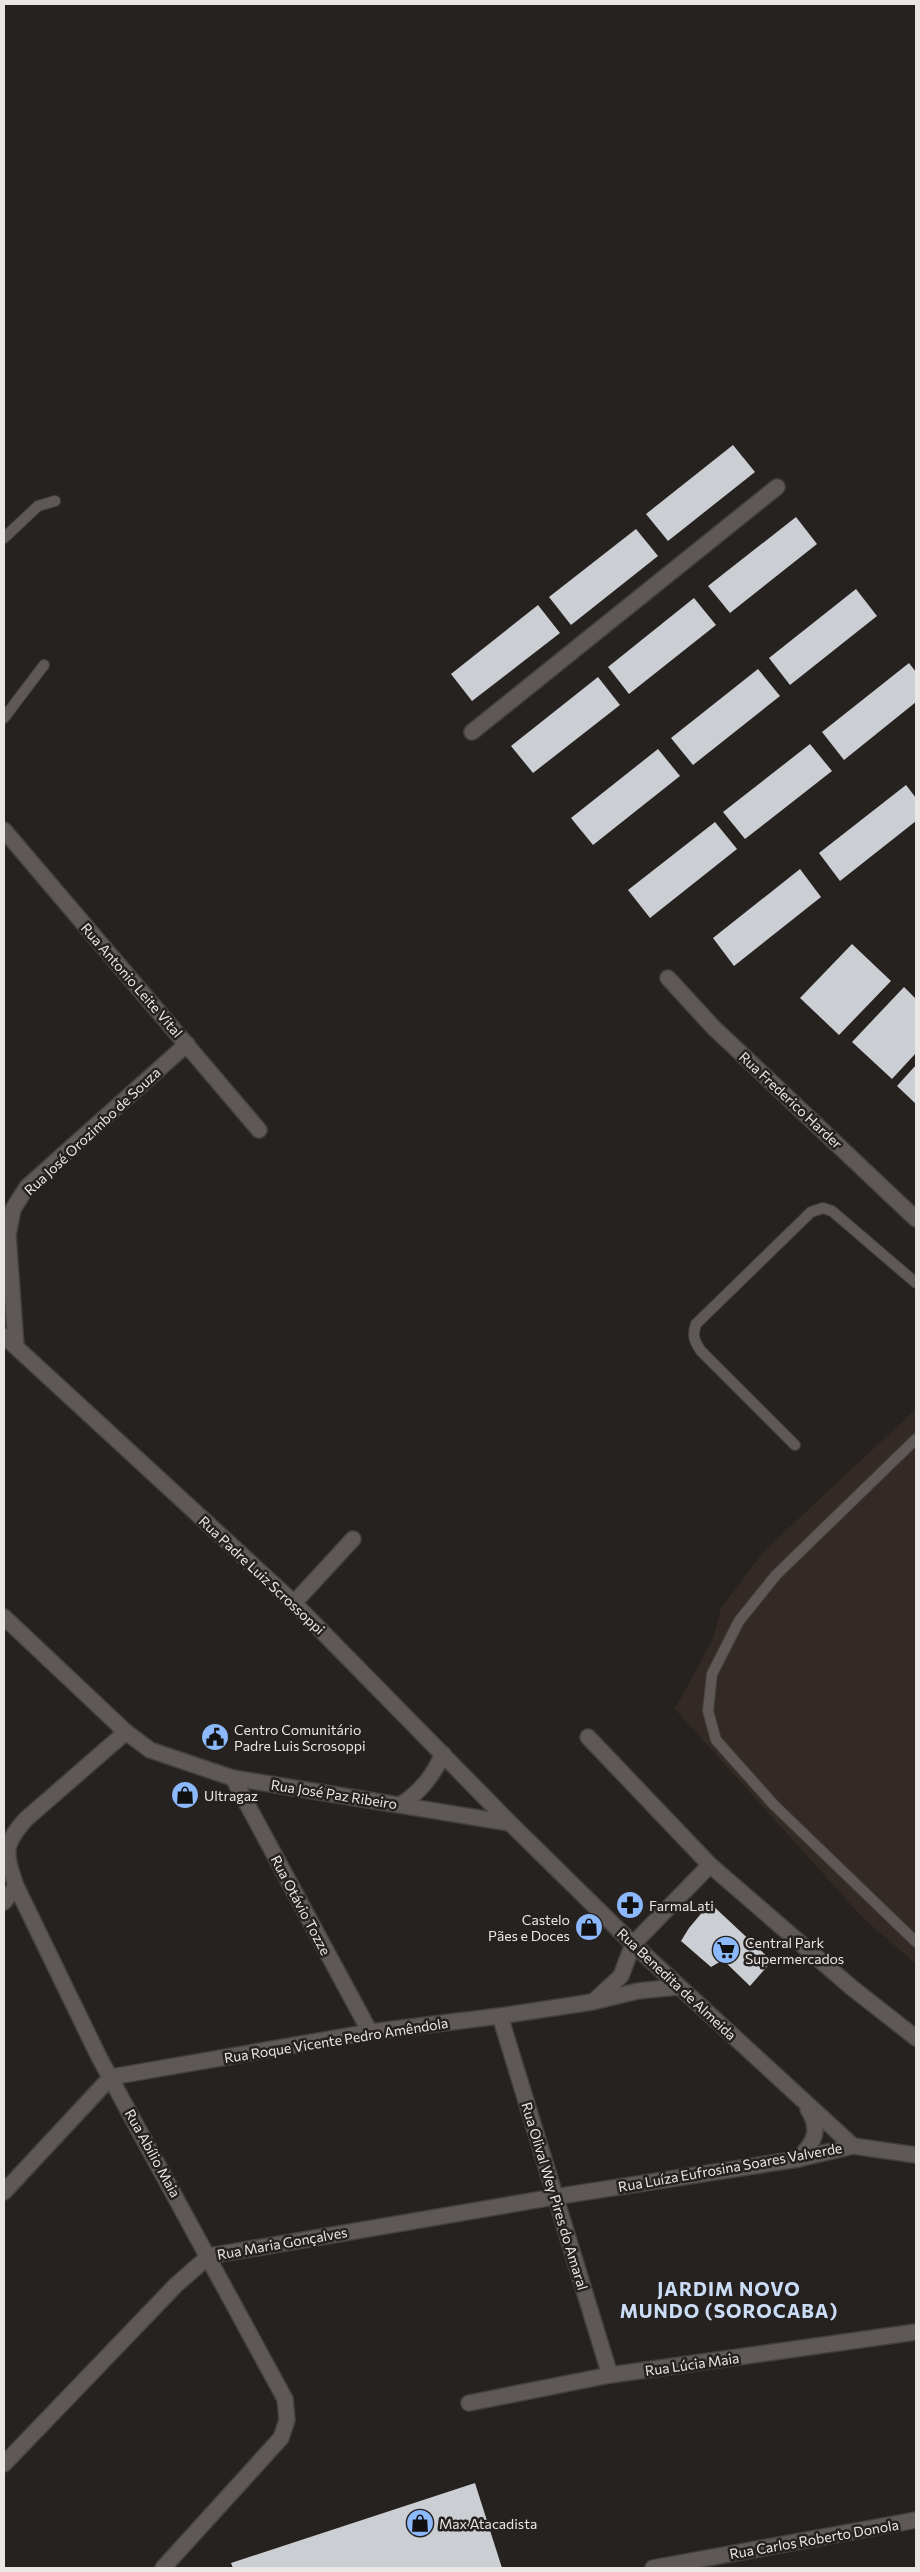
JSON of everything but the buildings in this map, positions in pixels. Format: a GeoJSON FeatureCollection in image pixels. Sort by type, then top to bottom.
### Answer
{"type":"FeatureCollection","features":[{"type":"Feature","properties":{"kind":"street"},"geometry":{"type":"LineString","coordinates":[[472,732],[777,487]]}},
{"type":"Feature","properties":{"kind":"street","name":"Rua Antonio Leite Vital"},"geometry":{"type":"LineString","coordinates":[[4,830],[259,1130]]}},
{"type":"Feature","properties":{"kind":"street","name":"Rua Frederico Harder"},"geometry":{"type":"LineString","coordinates":[[668,978],[713,1027],[916,1219]]}},
{"type":"Feature","properties":{"kind":"street","name":"Rua José Orozimbo de Souza"},"geometry":{"type":"LineString","coordinates":[[16,1346],[8,1235],[13,1209],[27,1187],[187,1044]]}},
{"type":"Feature","properties":{"kind":"street","name":"Rua Padre Luiz Scrossoppi"},"geometry":{"type":"LineString","coordinates":[[4,1336],[294,1603],[510,1823]]}},
{"type":"Feature","properties":{"kind":"street"},"geometry":{"type":"LineString","coordinates":[[294,1603],[353,1539]]}},
{"type":"Feature","properties":{"kind":"street","name":"Rua José Paz Ribeiro"},"geometry":{"type":"LineString","coordinates":[[4,1617],[126,1732],[150,1750],[232,1778],[510,1823]]}},
{"type":"Feature","properties":{"kind":"street"},"geometry":{"type":"LineString","coordinates":[[4,1902],[16,1886],[6,1857],[12,1836],[26,1819],[126,1732]]}},
{"type":"Feature","properties":{"kind":"street"},"geometry":{"type":"LineString","coordinates":[[588,1738],[710,1864],[851,1986],[916,2038]]}},
{"type":"Feature","properties":{"kind":"street"},"geometry":{"type":"LineString","coordinates":[[402,1804],[423,1787],[436,1770],[442,1754]]}},
{"type":"Feature","properties":{"kind":"street","name":"Rua Otávio Tozze"},"geometry":{"type":"LineString","coordinates":[[232,1778],[370,2032]]}},
{"type":"Feature","properties":{"kind":"street","name":"Rua Benedita de Almeida"},"geometry":{"type":"LineString","coordinates":[[510,1823],[677,1987],[853,2146]]}},
{"type":"Feature","properties":{"kind":"street"},"geometry":{"type":"LineString","coordinates":[[592,2002],[621,1976],[633,1944],[710,1864]]}},
{"type":"Feature","properties":{"kind":"street","name":"Rua Abílio Maia"},"geometry":{"type":"LineString","coordinates":[[16,1886],[111,2077],[285,2399],[287,2420],[281,2438],[163,2568]]}},
{"type":"Feature","properties":{"kind":"street","name":"Rua Roque Vicente Pedro Amêndola"},"geometry":{"type":"LineString","coordinates":[[111,2077],[370,2032],[500,2016],[592,2002],[638,1991],[677,1987]]}},
{"type":"Feature","properties":{"kind":"street","name":"Rua Olival Wey Pires do Amaral"},"geometry":{"type":"LineString","coordinates":[[500,2016],[610,2376]]}},
{"type":"Feature","properties":{"kind":"street"},"geometry":{"type":"LineString","coordinates":[[4,2192],[111,2077]]}},
{"type":"Feature","properties":{"kind":"street","name":"Rua Benedita de Almeida"},"geometry":{"type":"LineString","coordinates":[[798,2158],[809,2148],[816,2134],[812,2116],[803,2101]]}},
{"type":"Feature","properties":{"kind":"street","name":"Rua Luíza Eufrosina Soares Valverde"},"geometry":{"type":"LineString","coordinates":[[554,2197],[798,2158],[853,2146],[913,2158]]}},
{"type":"Feature","properties":{"kind":"street","name":"Rua Maria Gonçalves"},"geometry":{"type":"LineString","coordinates":[[4,2464],[176,2285],[209,2256],[554,2197]]}},
{"type":"Feature","properties":{"kind":"street","name":"Rua Lúcia Maia"},"geometry":{"type":"LineString","coordinates":[[469,2403],[610,2376],[916,2332]]}},
{"type":"Feature","properties":{"kind":"street","name":"Rua Carlos Roberto Donola"},"geometry":{"type":"LineString","coordinates":[[653,2568],[916,2520]]}},
{"type":"Feature","properties":{"kind":"lane"},"geometry":{"type":"LineString","coordinates":[[4,538],[38,506],[55,501]]}},
{"type":"Feature","properties":{"kind":"lane"},"geometry":{"type":"LineString","coordinates":[[4,718],[44,665]]}},
{"type":"Feature","properties":{"kind":"lane"},"geometry":{"type":"LineString","coordinates":[[795,1445],[701,1351],[694,1341],[693,1333],[696,1324],[811,1212],[823,1208],[832,1211],[916,1283]]}},
{"type":"Feature","properties":{"kind":"lane"},"geometry":{"type":"LineString","coordinates":[[916,1439],[776,1574],[739,1621],[712,1674],[708,1711],[716,1740],[774,1805],[916,1942]]}},
{"type":"Feature","properties":{"kind":"shaded area"},"geometry":{"type":"Polygon","coordinates":[[[916,1409],[916,1964],[864,1919],[675,1709],[713,1639],[721,1608],[765,1550],[916,1409]]]}},
{"type":"Feature","properties":{"kind":"place","name":"Centro Comunitário Padre Luis Scrosoppi"},"geometry":{"type":"Point","coordinates":[215,1737]}},
{"type":"Feature","properties":{"kind":"place","name":"Ultragaz"},"geometry":{"type":"Point","coordinates":[185,1795]}},
{"type":"Feature","properties":{"kind":"place","name":"FarmaLati"},"geometry":{"type":"Point","coordinates":[630,1905]}},
{"type":"Feature","properties":{"kind":"place","name":"Castelo Pães e Doces"},"geometry":{"type":"Point","coordinates":[589,1927]}},
{"type":"Feature","properties":{"kind":"place","name":"Central Park Supermercados"},"geometry":{"type":"Point","coordinates":[726,1950]}},
{"type":"Feature","properties":{"kind":"place","name":"Max Atacadista"},"geometry":{"type":"Point","coordinates":[420,2523]}},
{"type":"Feature","properties":{"kind":"district","name":"JARDIM NOVO MUNDO (SOROCABA)"},"geometry":{"type":"Point","coordinates":[729,2299]}}]}
